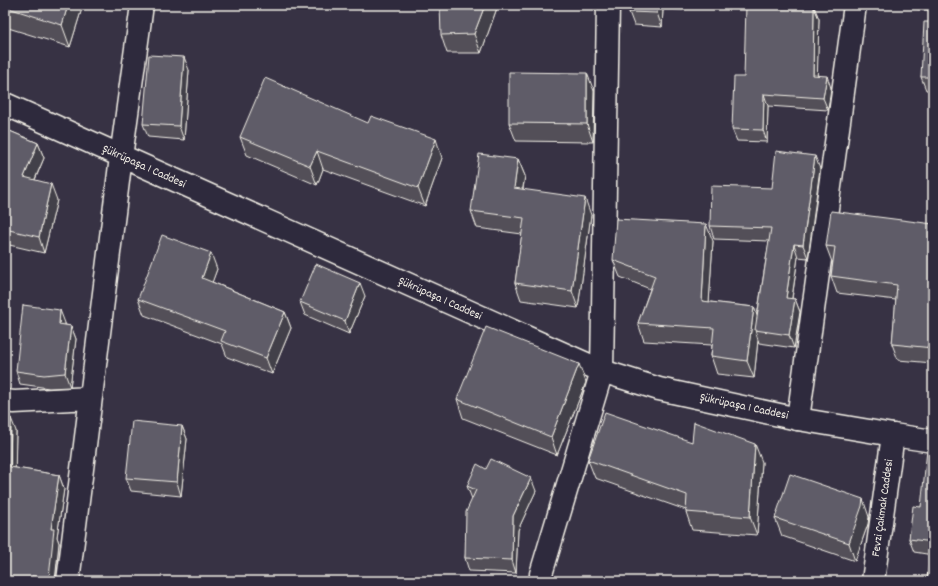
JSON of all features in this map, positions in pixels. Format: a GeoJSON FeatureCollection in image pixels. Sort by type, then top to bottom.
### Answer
{"type":"FeatureCollection","features":[{"type":"Feature","properties":{"kind":"street"},"geometry":{"type":"LineString","coordinates":[[68,581],[121,157],[142,5]]}},
{"type":"Feature","properties":{"kind":"street"},"geometry":{"type":"LineString","coordinates":[[541,581],[541,574],[602,371],[608,5]]}},
{"type":"Feature","properties":{"kind":"street"},"geometry":{"type":"LineString","coordinates":[[798,419],[855,5]]}},
{"type":"Feature","properties":{"kind":"street","name":"Şükrüpaşa 1 Caddesi"},"geometry":{"type":"LineString","coordinates":[[5,104],[602,371],[659,389],[798,419],[933,441]]}},
{"type":"Feature","properties":{"kind":"street"},"geometry":{"type":"LineString","coordinates":[[5,401],[14,402],[92,398]]}},
{"type":"Feature","properties":{"kind":"street","name":"Fevzi Çakmak Caddesi"},"geometry":{"type":"LineString","coordinates":[[873,581],[893,435]]}},
{"type":"Feature","properties":{"kind":"building"},"geometry":{"type":"Polygon","coordinates":[[[5,5],[68,5],[62,25],[5,7],[5,5]]]}},
{"type":"Feature","properties":{"kind":"building"},"geometry":{"type":"Polygon","coordinates":[[[440,5],[485,5],[474,34],[441,35],[440,5]]]}},
{"type":"Feature","properties":{"kind":"building"},"geometry":{"type":"Polygon","coordinates":[[[629,5],[658,5],[657,13],[629,12],[629,5]]]}},
{"type":"Feature","properties":{"kind":"building"},"geometry":{"type":"Polygon","coordinates":[[[746,5],[814,7],[813,75],[827,76],[823,98],[764,94],[763,130],[732,129],[734,77],[744,77],[746,5]]]}},
{"type":"Feature","properties":{"kind":"building"},"geometry":{"type":"Polygon","coordinates":[[[924,22],[933,22],[933,77],[921,77],[924,22]]]}},
{"type":"Feature","properties":{"kind":"building"},"geometry":{"type":"Polygon","coordinates":[[[149,55],[184,57],[179,126],[143,124],[149,55]]]}},
{"type":"Feature","properties":{"kind":"building"},"geometry":{"type":"Polygon","coordinates":[[[509,72],[587,73],[587,124],[509,123],[509,72]]]}},
{"type":"Feature","properties":{"kind":"building"},"geometry":{"type":"Polygon","coordinates":[[[265,78],[368,123],[371,116],[436,139],[418,188],[317,151],[310,166],[240,137],[265,78]]]}},
{"type":"Feature","properties":{"kind":"building"},"geometry":{"type":"Polygon","coordinates":[[[5,129],[38,143],[24,177],[51,184],[39,237],[5,229],[5,208],[8,208],[5,207],[5,129]]]}},
{"type":"Feature","properties":{"kind":"building"},"geometry":{"type":"Polygon","coordinates":[[[776,151],[815,156],[803,245],[794,244],[786,298],[795,299],[789,335],[755,330],[771,228],[710,226],[711,186],[772,188],[776,151]]]}},
{"type":"Feature","properties":{"kind":"building"},"geometry":{"type":"Polygon","coordinates":[[[479,154],[518,159],[514,188],[585,198],[572,291],[515,283],[524,218],[471,211],[479,154]]]}},
{"type":"Feature","properties":{"kind":"building"},"geometry":{"type":"Polygon","coordinates":[[[831,211],[933,224],[933,348],[892,344],[897,285],[831,276],[835,247],[826,246],[831,211]]]}},
{"type":"Feature","properties":{"kind":"building"},"geometry":{"type":"Polygon","coordinates":[[[616,219],[706,224],[702,301],[754,307],[747,361],[711,356],[714,328],[638,323],[655,276],[613,260],[616,219]]]}},
{"type":"Feature","properties":{"kind":"building"},"geometry":{"type":"Polygon","coordinates":[[[162,235],[211,253],[202,278],[285,312],[266,358],[221,341],[225,331],[138,299],[162,235]]]}},
{"type":"Feature","properties":{"kind":"building"},"geometry":{"type":"Polygon","coordinates":[[[316,264],[360,283],[345,321],[300,302],[316,264]]]}},
{"type":"Feature","properties":{"kind":"building"},"geometry":{"type":"Polygon","coordinates":[[[23,305],[60,310],[59,324],[71,326],[65,373],[44,375],[16,371],[23,305]]]}},
{"type":"Feature","properties":{"kind":"building"},"geometry":{"type":"Polygon","coordinates":[[[486,327],[579,364],[551,437],[457,399],[486,327]]]}},
{"type":"Feature","properties":{"kind":"building"},"geometry":{"type":"Polygon","coordinates":[[[605,412],[692,442],[694,422],[755,444],[750,517],[686,512],[687,495],[588,460],[605,412]]]}},
{"type":"Feature","properties":{"kind":"building"},"geometry":{"type":"Polygon","coordinates":[[[5,417],[11,418],[10,467],[59,475],[51,529],[54,529],[49,578],[32,576],[31,581],[5,581],[5,417]]]}},
{"type":"Feature","properties":{"kind":"building"},"geometry":{"type":"Polygon","coordinates":[[[132,421],[182,426],[177,482],[126,478],[132,421]]]}},
{"type":"Feature","properties":{"kind":"building"},"geometry":{"type":"Polygon","coordinates":[[[927,450],[933,450],[933,542],[909,539],[913,506],[921,507],[927,450]]]}},
{"type":"Feature","properties":{"kind":"building"},"geometry":{"type":"Polygon","coordinates":[[[491,459],[531,478],[513,516],[512,560],[465,558],[466,512],[476,490],[467,486],[477,464],[486,469],[491,459]]]}},
{"type":"Feature","properties":{"kind":"building"},"geometry":{"type":"Polygon","coordinates":[[[790,474],[863,499],[849,543],[775,518],[790,474]]]}},
{"type":"Feature","properties":{"kind":"building"},"geometry":{"type":"Polygon","coordinates":[[[929,560],[933,560],[933,581],[927,581],[929,560]]]}}]}
